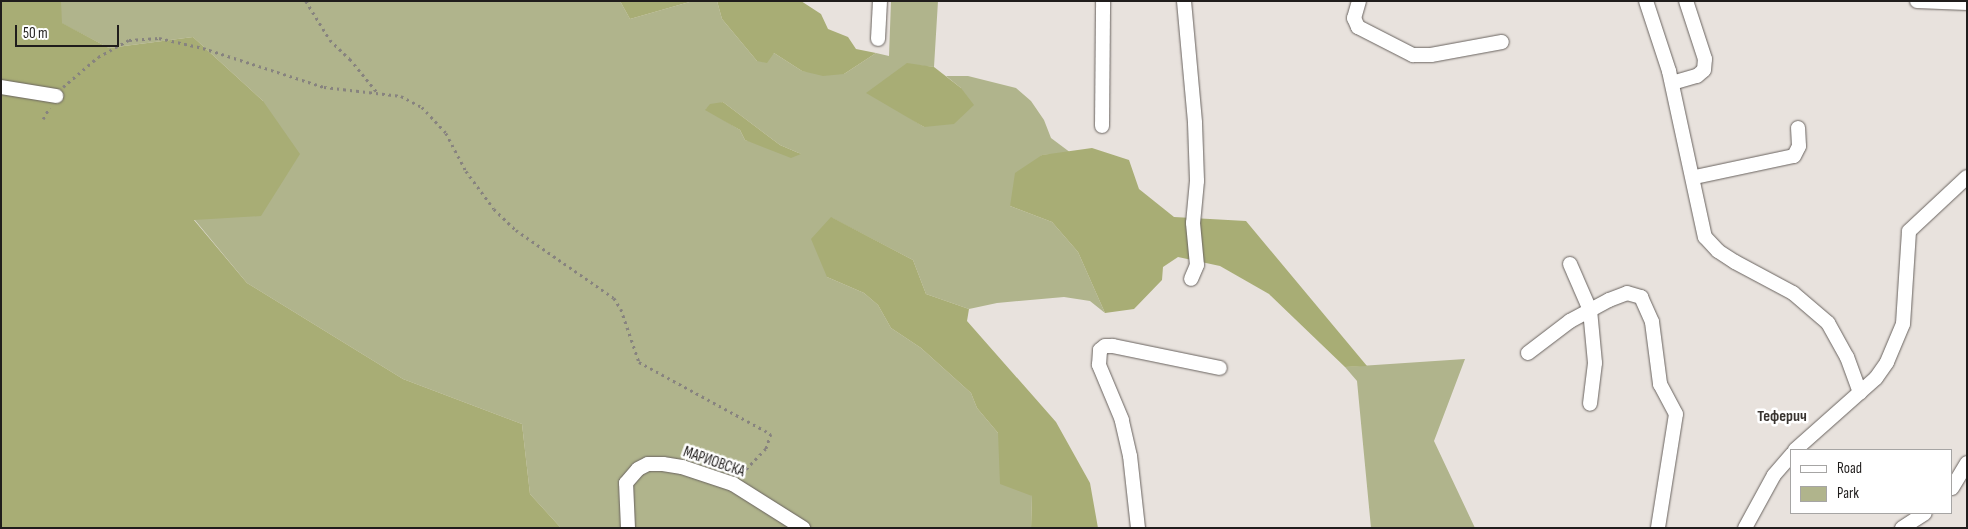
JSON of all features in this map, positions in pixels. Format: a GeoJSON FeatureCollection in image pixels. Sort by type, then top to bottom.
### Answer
{"type":"FeatureCollection","features":[{"type":"Feature","properties":{"kind":"street"},"geometry":{"type":"LineString","coordinates":[[878,39],[880,1]]}},
{"type":"Feature","properties":{"kind":"street"},"geometry":{"type":"LineString","coordinates":[[1102,126],[1104,1]]}},
{"type":"Feature","properties":{"kind":"street"},"geometry":{"type":"LineString","coordinates":[[1184,1],[1195,123],[1197,181],[1194,222],[1197,265],[1191,279]]}},
{"type":"Feature","properties":{"kind":"street"},"geometry":{"type":"LineString","coordinates":[[1359,1],[1354,18],[1358,28],[1413,55],[1431,55],[1502,42]]}},
{"type":"Feature","properties":{"kind":"street"},"geometry":{"type":"LineString","coordinates":[[1646,1],[1672,83],[1695,177],[1700,220],[1705,237],[1718,251],[1735,262],[1801,298],[1828,323],[1847,357],[1860,393]]}},
{"type":"Feature","properties":{"kind":"street"},"geometry":{"type":"LineString","coordinates":[[1672,83],[1697,76],[1704,70],[1705,59],[1686,1]]}},
{"type":"Feature","properties":{"kind":"street"},"geometry":{"type":"LineString","coordinates":[[1917,1],[1961,2]]}},
{"type":"Feature","properties":{"kind":"street"},"geometry":{"type":"LineString","coordinates":[[1,87],[56,96]]}},
{"type":"Feature","properties":{"kind":"street"},"geometry":{"type":"LineString","coordinates":[[1695,177],[1794,156],[1799,146],[1798,128]]}},
{"type":"Feature","properties":{"kind":"street"},"geometry":{"type":"LineString","coordinates":[[1796,449],[1876,378],[1898,341],[1904,316],[1909,231],[1967,177]]}},
{"type":"Feature","properties":{"kind":"street"},"geometry":{"type":"LineString","coordinates":[[1570,264],[1590,310],[1595,363],[1590,404]]}},
{"type":"Feature","properties":{"kind":"street"},"geometry":{"type":"LineString","coordinates":[[1528,353],[1590,310],[1627,293],[1641,297],[1649,314],[1657,349],[1660,384],[1676,414],[1658,528]]}},
{"type":"Feature","properties":{"kind":"street"},"geometry":{"type":"LineString","coordinates":[[1138,528],[1130,456],[1122,420],[1099,366],[1100,350],[1105,346],[1113,346],[1220,368]]}},
{"type":"Feature","properties":{"kind":"street"},"geometry":{"type":"LineString","coordinates":[[1745,528],[1774,475],[1790,456]]}},
{"type":"Feature","properties":{"kind":"street"},"geometry":{"type":"LineString","coordinates":[[1953,486],[1967,463]]}},
{"type":"Feature","properties":{"kind":"street","name":"МАРИОВСКА"},"geometry":{"type":"LineString","coordinates":[[628,528],[626,483],[638,469],[648,464],[682,467],[733,484],[803,528]]}},
{"type":"Feature","properties":{"kind":"street"},"geometry":{"type":"LineString","coordinates":[[1902,528],[1923,514]]}},
{"type":"Feature","properties":{"kind":"path"},"geometry":{"type":"LineString","coordinates":[[306,1],[330,40],[350,59],[377,92]]}},
{"type":"Feature","properties":{"kind":"path"},"geometry":{"type":"LineString","coordinates":[[42,119],[56,96],[68,82],[98,57],[129,40],[159,38],[202,48],[324,87],[400,96],[422,107],[446,133],[470,178],[494,210],[516,230],[614,298],[621,309],[639,362],[647,369],[771,434],[766,449],[733,484]]}},
{"type":"Feature","properties":{"kind":"green space"},"geometry":{"type":"Polygon","coordinates":[[[1,1],[61,1],[62,23],[109,48],[193,37],[263,101],[300,154],[261,216],[194,220],[247,283],[403,379],[522,424],[530,494],[561,528],[1,528],[1,1]]]}},
{"type":"Feature","properties":{"kind":"green space"},"geometry":{"type":"Polygon","coordinates":[[[61,1],[620,1],[630,19],[693,1],[717,1],[722,19],[757,61],[774,53],[802,71],[844,74],[876,53],[889,56],[891,1],[938,1],[934,67],[914,65],[896,109],[924,127],[961,88],[946,76],[968,76],[1016,88],[1031,101],[1044,120],[1051,138],[1071,153],[1042,155],[1010,206],[1052,222],[1078,252],[1105,313],[1090,301],[1064,297],[997,303],[969,309],[926,294],[913,260],[832,218],[827,277],[864,293],[878,305],[891,328],[921,348],[971,393],[977,408],[998,433],[1032,496],[1031,528],[561,528],[530,494],[522,424],[403,379],[247,283],[194,219],[263,101],[193,37],[109,48],[61,23],[61,1]],[[723,102],[706,109],[740,130],[745,140],[801,154],[780,145],[723,102]]]}},
{"type":"Feature","properties":{"kind":"green space"},"geometry":{"type":"Polygon","coordinates":[[[620,1],[693,1],[630,19],[620,1]]]}},
{"type":"Feature","properties":{"kind":"green space"},"geometry":{"type":"Polygon","coordinates":[[[717,1],[801,1],[821,14],[828,29],[848,37],[856,49],[876,53],[844,74],[823,76],[802,71],[774,53],[767,63],[757,61],[722,19],[717,1]]]}},
{"type":"Feature","properties":{"kind":"green space"},"geometry":{"type":"Polygon","coordinates":[[[907,63],[934,67],[961,88],[974,105],[954,124],[924,127],[866,93],[907,63]]]}},
{"type":"Feature","properties":{"kind":"green space"},"geometry":{"type":"Polygon","coordinates":[[[723,102],[780,145],[801,154],[791,158],[745,140],[740,130],[705,110],[710,104],[723,102]]]}},
{"type":"Feature","properties":{"kind":"green space"},"geometry":{"type":"Polygon","coordinates":[[[1092,148],[1129,160],[1139,189],[1174,217],[1246,221],[1367,366],[1345,367],[1269,294],[1220,266],[1178,257],[1163,267],[1162,280],[1134,309],[1105,313],[1078,252],[1052,222],[1010,206],[1015,173],[1042,155],[1092,148]]]}},
{"type":"Feature","properties":{"kind":"green space"},"geometry":{"type":"Polygon","coordinates":[[[831,217],[913,260],[926,294],[969,309],[967,321],[1056,422],[1090,483],[1098,528],[1031,528],[1032,496],[1000,484],[998,433],[977,408],[971,393],[921,348],[891,328],[878,305],[864,293],[827,277],[811,239],[831,217]]]}},
{"type":"Feature","properties":{"kind":"green space"},"geometry":{"type":"Polygon","coordinates":[[[1465,359],[1434,441],[1475,528],[1371,528],[1357,381],[1345,367],[1465,359]]]}},
{"type":"Feature","properties":{"kind":"district","name":"Теферич"},"geometry":{"type":"Point","coordinates":[1782,417]}}]}
